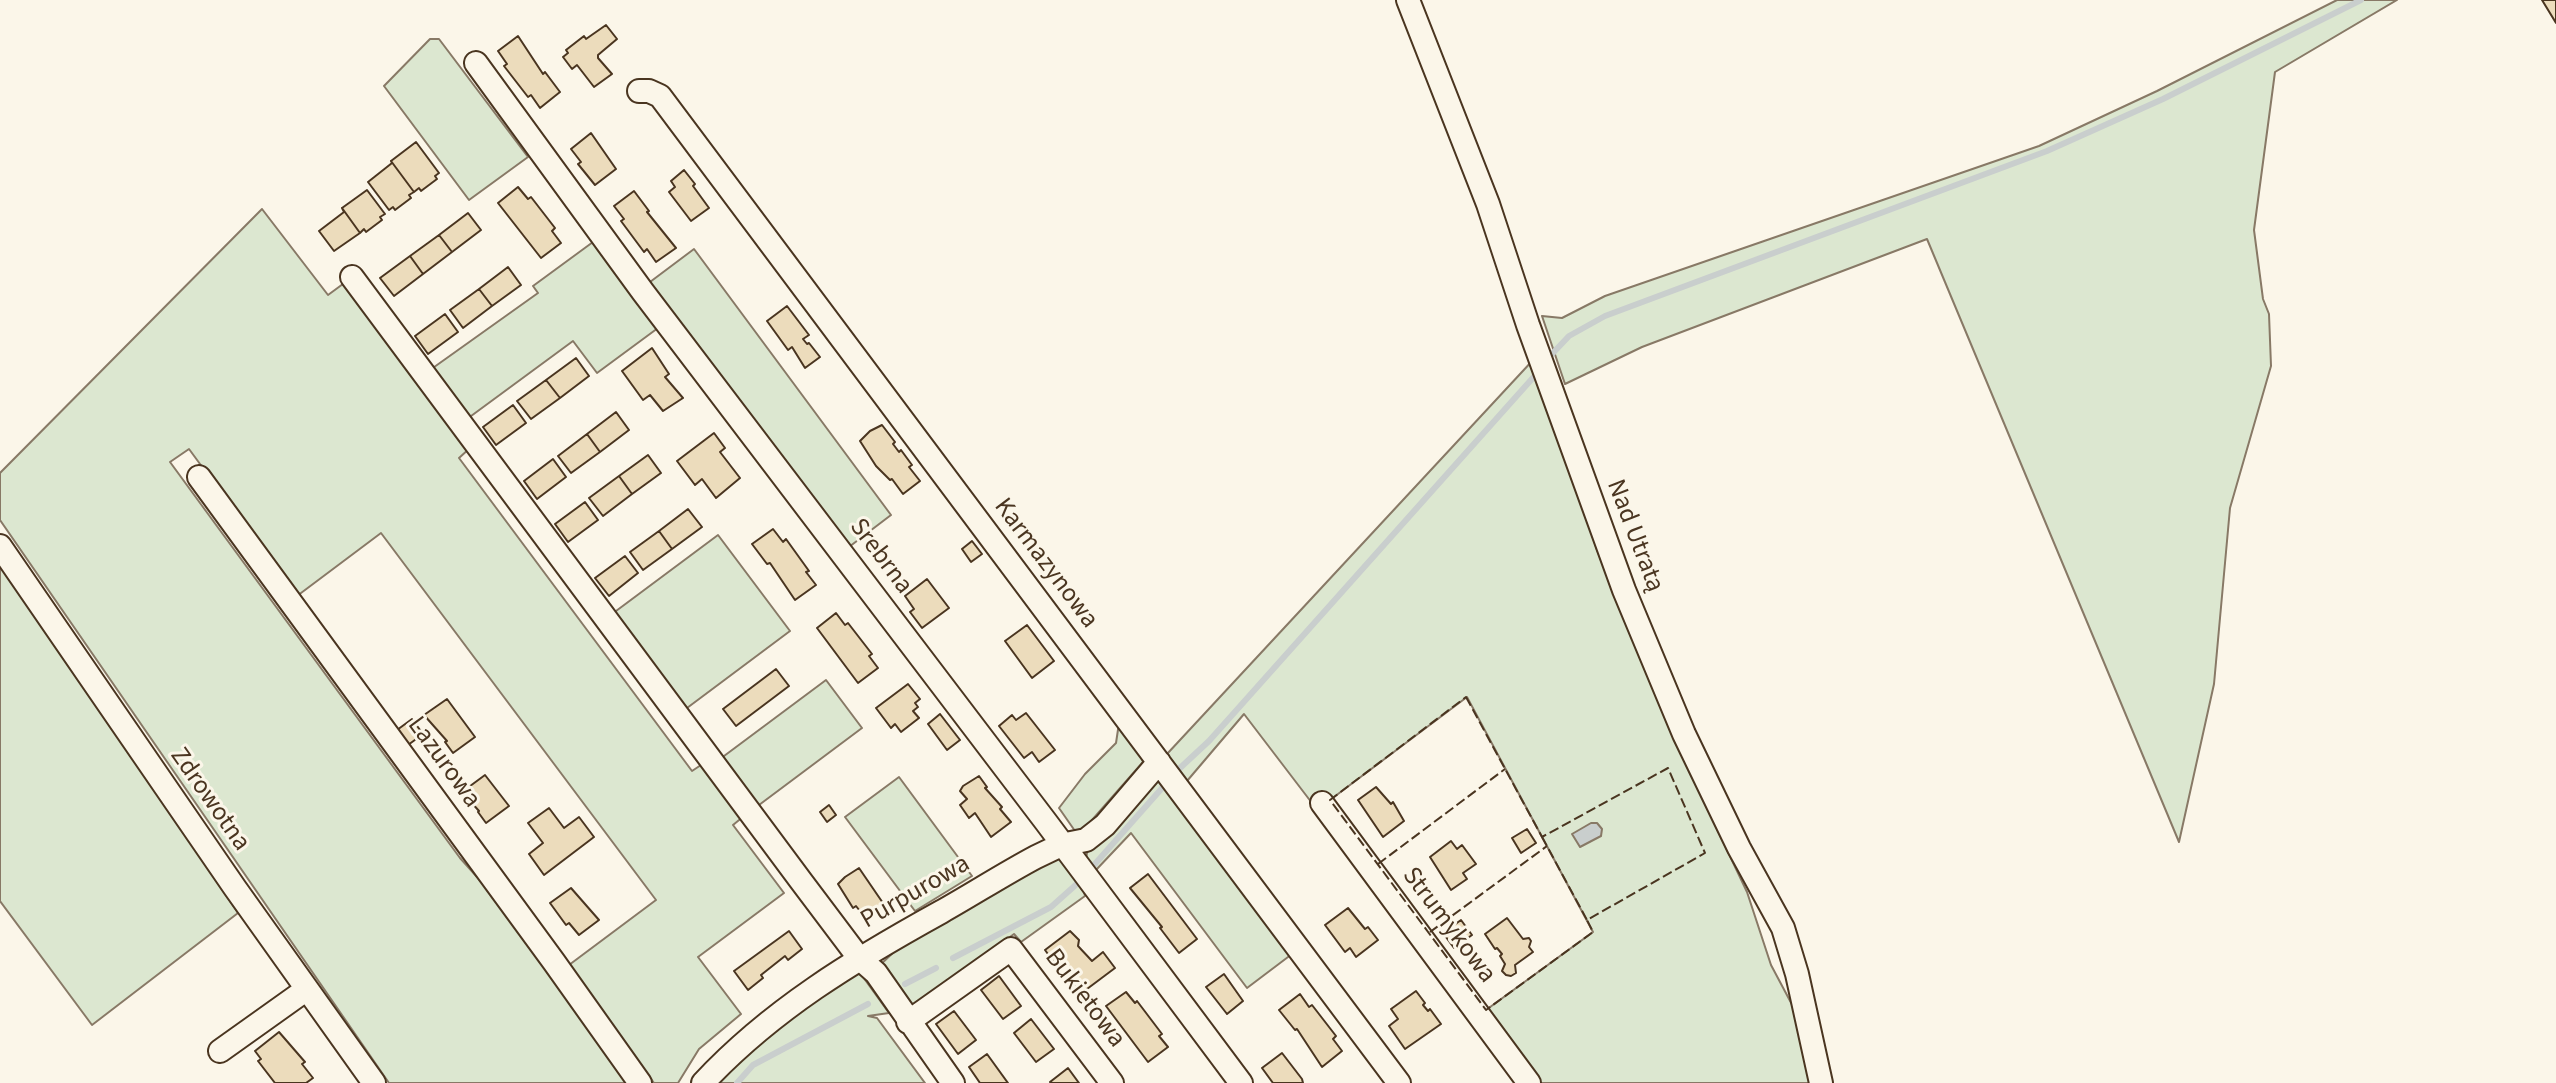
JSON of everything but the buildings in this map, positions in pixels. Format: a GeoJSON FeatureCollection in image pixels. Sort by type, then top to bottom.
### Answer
{"type":"FeatureCollection","features":[{"type":"Feature","properties":{"kind":"street","name":"Nad Utratą"},"geometry":{"type":"LineString","coordinates":[[1408,0],[1488,204],[1528,325],[1624,590],[1684,734],[1739,848],[1783,928],[1797,974],[1821,1083]]}},
{"type":"Feature","properties":{"kind":"street","name":"Srebrna"},"geometry":{"type":"LineString","coordinates":[[476,63],[643,292],[1241,1083]]}},
{"type":"Feature","properties":{"kind":"street","name":"Karmazynowa"},"geometry":{"type":"LineString","coordinates":[[639,91],[660,96],[1399,1083]]}},
{"type":"Feature","properties":{"kind":"street"},"geometry":{"type":"LineString","coordinates":[[352,277],[859,958],[876,973],[953,1083]]}},
{"type":"Feature","properties":{"kind":"street","name":"Lazurowa"},"geometry":{"type":"LineString","coordinates":[[199,477],[536,936],[640,1083]]}},
{"type":"Feature","properties":{"kind":"street","name":"Zdrowotna"},"geometry":{"type":"LineString","coordinates":[[0,546],[374,1083]]}},
{"type":"Feature","properties":{"kind":"street","name":"Purpurowa"},"geometry":{"type":"LineString","coordinates":[[703,1083],[786,1007],[859,958],[1017,867],[1061,845],[1086,840],[1096,833],[1159,762]]}},
{"type":"Feature","properties":{"kind":"street","name":"Strumykowa"},"geometry":{"type":"LineString","coordinates":[[1322,803],[1529,1083]]}},
{"type":"Feature","properties":{"kind":"street","name":"Bukietowa"},"geometry":{"type":"LineString","coordinates":[[908,1022],[1011,949],[1112,1083]]}},
{"type":"Feature","properties":{"kind":"street"},"geometry":{"type":"LineString","coordinates":[[220,1051],[307,989]]}},
{"type":"Feature","properties":{"kind":"green space"},"geometry":{"type":"Polygon","coordinates":[[[2337,0],[2397,0],[2275,72],[2254,230],[2263,299],[2269,314],[2271,366],[2230,508],[2214,684],[2179,842],[1927,239],[1642,347],[1565,384],[1542,316],[1562,318],[1605,296],[2039,146],[2157,91],[2337,0]]]}},
{"type":"Feature","properties":{"kind":"green space"},"geometry":{"type":"Polygon","coordinates":[[[430,39],[439,39],[528,157],[469,200],[384,86],[430,39]]]}},
{"type":"Feature","properties":{"kind":"green space"},"geometry":{"type":"Polygon","coordinates":[[[262,209],[328,295],[347,281],[470,448],[459,458],[692,771],[704,763],[744,816],[733,825],[784,893],[698,957],[741,1014],[699,1049],[678,1083],[654,1083],[569,965],[656,900],[381,533],[297,596],[189,449],[170,462],[460,858],[495,897],[627,1083],[389,1083],[0,520],[0,473],[262,209]]]}},
{"type":"Feature","properties":{"kind":"green space"},"geometry":{"type":"Polygon","coordinates":[[[593,242],[658,328],[597,373],[573,341],[467,419],[430,370],[538,293],[533,286],[593,242]]]}},
{"type":"Feature","properties":{"kind":"green space"},"geometry":{"type":"Polygon","coordinates":[[[694,249],[891,515],[845,550],[646,285],[694,249]]]}},
{"type":"Feature","properties":{"kind":"green space"},"geometry":{"type":"Polygon","coordinates":[[[1534,359],[1597,550],[1681,753],[1747,892],[1771,965],[1797,1014],[1810,1083],[1540,1083],[1486,1010],[1593,932],[1467,697],[1330,800],[1315,807],[1244,714],[1187,781],[1167,754],[1534,359]]]}},
{"type":"Feature","properties":{"kind":"green space"},"geometry":{"type":"Polygon","coordinates":[[[718,535],[790,631],[683,711],[612,614],[718,535]]]}},
{"type":"Feature","properties":{"kind":"green space"},"geometry":{"type":"Polygon","coordinates":[[[0,558],[238,913],[92,1025],[0,901],[0,558]]]}},
{"type":"Feature","properties":{"kind":"green space"},"geometry":{"type":"Polygon","coordinates":[[[826,680],[862,728],[755,808],[720,759],[826,680]]]}},
{"type":"Feature","properties":{"kind":"green space"},"geometry":{"type":"Polygon","coordinates":[[[1119,723],[1141,752],[1143,762],[1085,828],[1075,831],[1059,808],[1085,774],[1116,743],[1119,723]]]}},
{"type":"Feature","properties":{"kind":"green space"},"geometry":{"type":"Polygon","coordinates":[[[899,777],[972,876],[915,911],[845,817],[899,777]]]}},
{"type":"Feature","properties":{"kind":"green space"},"geometry":{"type":"Polygon","coordinates":[[[1152,779],[1160,780],[1292,954],[1247,988],[1131,833],[1095,871],[1086,860],[1088,845],[1152,779]]]}},
{"type":"Feature","properties":{"kind":"green space"},"geometry":{"type":"Polygon","coordinates":[[[1062,858],[1083,886],[1085,896],[1021,942],[1014,934],[911,1010],[880,965],[896,950],[1048,860],[1062,858]]]}},
{"type":"Feature","properties":{"kind":"green space"},"geometry":{"type":"Polygon","coordinates":[[[858,970],[889,1013],[868,1016],[877,1018],[925,1083],[715,1083],[788,1018],[858,970]]]}},
{"type":"Feature","properties":{"kind":"shaded area"},"geometry":{"type":"Polygon","coordinates":[[[1591,823],[1597,823],[1602,829],[1601,836],[1580,847],[1572,834],[1591,823]]]}},
{"type":"Feature","properties":{"kind":"waterway"},"geometry":{"type":"LineString","coordinates":[[1552,354],[1569,336],[1605,316],[2047,151],[2163,99],[2361,0]]}},
{"type":"Feature","properties":{"kind":"waterway"},"geometry":{"type":"LineString","coordinates":[[1180,768],[1209,741],[1539,371]]}},
{"type":"Feature","properties":{"kind":"waterway"},"geometry":{"type":"LineString","coordinates":[[1094,865],[1163,787]]}},
{"type":"Feature","properties":{"kind":"waterway"},"geometry":{"type":"LineString","coordinates":[[953,958],[1051,907],[1079,882]]}},
{"type":"Feature","properties":{"kind":"waterway"},"geometry":{"type":"LineString","coordinates":[[905,984],[936,968]]}},
{"type":"Feature","properties":{"kind":"waterway"},"geometry":{"type":"LineString","coordinates":[[737,1083],[753,1065],[868,1004]]}},
{"type":"Feature","properties":{"kind":"fence"},"geometry":{"type":"LineString","coordinates":[[1466,697],[1542,837],[1668,768],[1705,853],[1587,920],[1593,932],[1486,1010],[1330,800],[1466,697]]}},
{"type":"Feature","properties":{"kind":"fence"},"geometry":{"type":"LineString","coordinates":[[1378,864],[1505,769]]}},
{"type":"Feature","properties":{"kind":"fence"},"geometry":{"type":"LineString","coordinates":[[1542,837],[1587,920]]}},
{"type":"Feature","properties":{"kind":"fence"},"geometry":{"type":"LineString","coordinates":[[1430,932],[1547,846]]}}]}
